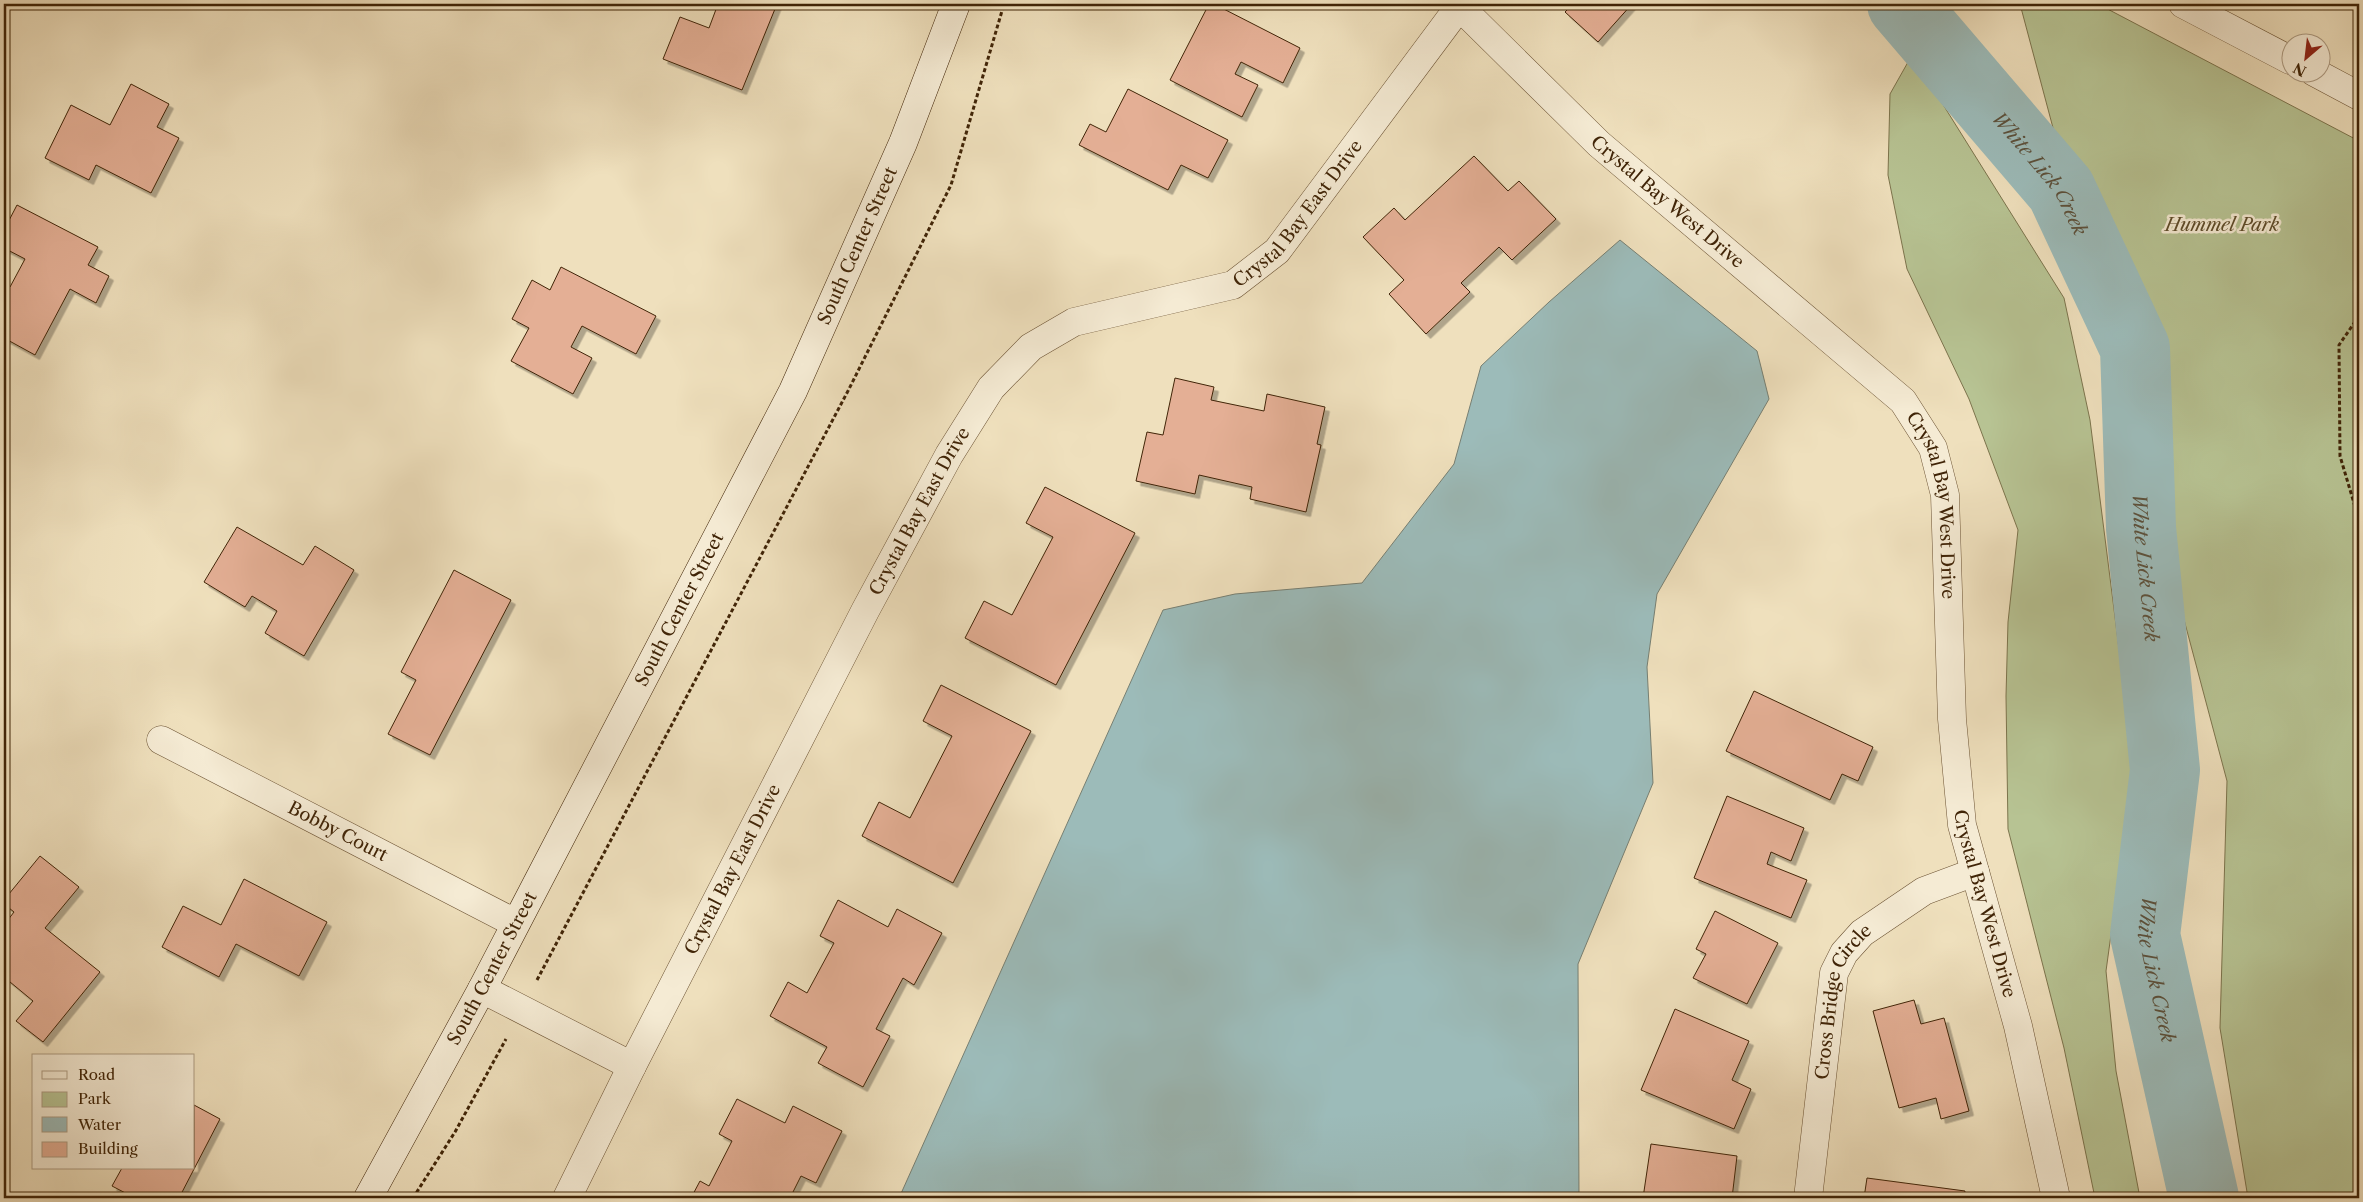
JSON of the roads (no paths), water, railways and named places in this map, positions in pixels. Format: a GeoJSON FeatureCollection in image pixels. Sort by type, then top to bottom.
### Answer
{"type":"FeatureCollection","features":[{"type":"Feature","properties":{"kind":"street","name":"South Center Street"},"geometry":{"type":"LineString","coordinates":[[368,1198],[482,988],[793,391],[903,143],[956,4]]}},
{"type":"Feature","properties":{"kind":"street"},"geometry":{"type":"LineString","coordinates":[[2183,4],[2280,55]]}},
{"type":"Feature","properties":{"kind":"street","name":"Crystal Bay West Drive"},"geometry":{"type":"LineString","coordinates":[[1458,5],[1599,144],[1903,402],[1933,448],[1945,495],[1952,719],[1962,825],[2018,1026],[2056,1198]]}},
{"type":"Feature","properties":{"kind":"street","name":"Crystal Bay East Drive"},"geometry":{"type":"LineString","coordinates":[[567,1198],[632,1066],[865,611],[950,455],[991,388],[1032,347],[1074,322],[1233,285],[1277,251],[1458,5]]}},
{"type":"Feature","properties":{"kind":"street"},"geometry":{"type":"LineString","coordinates":[[2330,81],[2359,96]]}},
{"type":"Feature","properties":{"kind":"street","name":"Bobby Court"},"geometry":{"type":"LineString","coordinates":[[161,740],[515,923]]}},
{"type":"Feature","properties":{"kind":"street","name":"Cross Bridge Circle"},"geometry":{"type":"LineString","coordinates":[[1808,1198],[1834,973],[1844,953],[1862,933],[1924,891],[1975,872]]}},
{"type":"Feature","properties":{"kind":"street"},"geometry":{"type":"LineString","coordinates":[[482,988],[632,1066]]}},
{"type":"Feature","properties":{"kind":"water"},"geometry":{"type":"Polygon","coordinates":[[[1620,240],[1757,351],[1769,399],[1657,594],[1647,667],[1653,783],[1578,964],[1579,1198],[899,1198],[1163,610],[1235,594],[1362,583],[1454,464],[1481,366],[1549,302],[1620,240]]]}},
{"type":"Feature","properties":{"kind":"waterway","name":"White Lick Creek"},"geometry":{"type":"LineString","coordinates":[[1902,4],[2061,190],[2135,348],[2141,528],[2165,770],[2145,935],[2204,1198]]}},
{"type":"Feature","properties":{"kind":"park label","name":"Hummel Park"},"geometry":{"type":"Point","coordinates":[2222,225]}}]}
